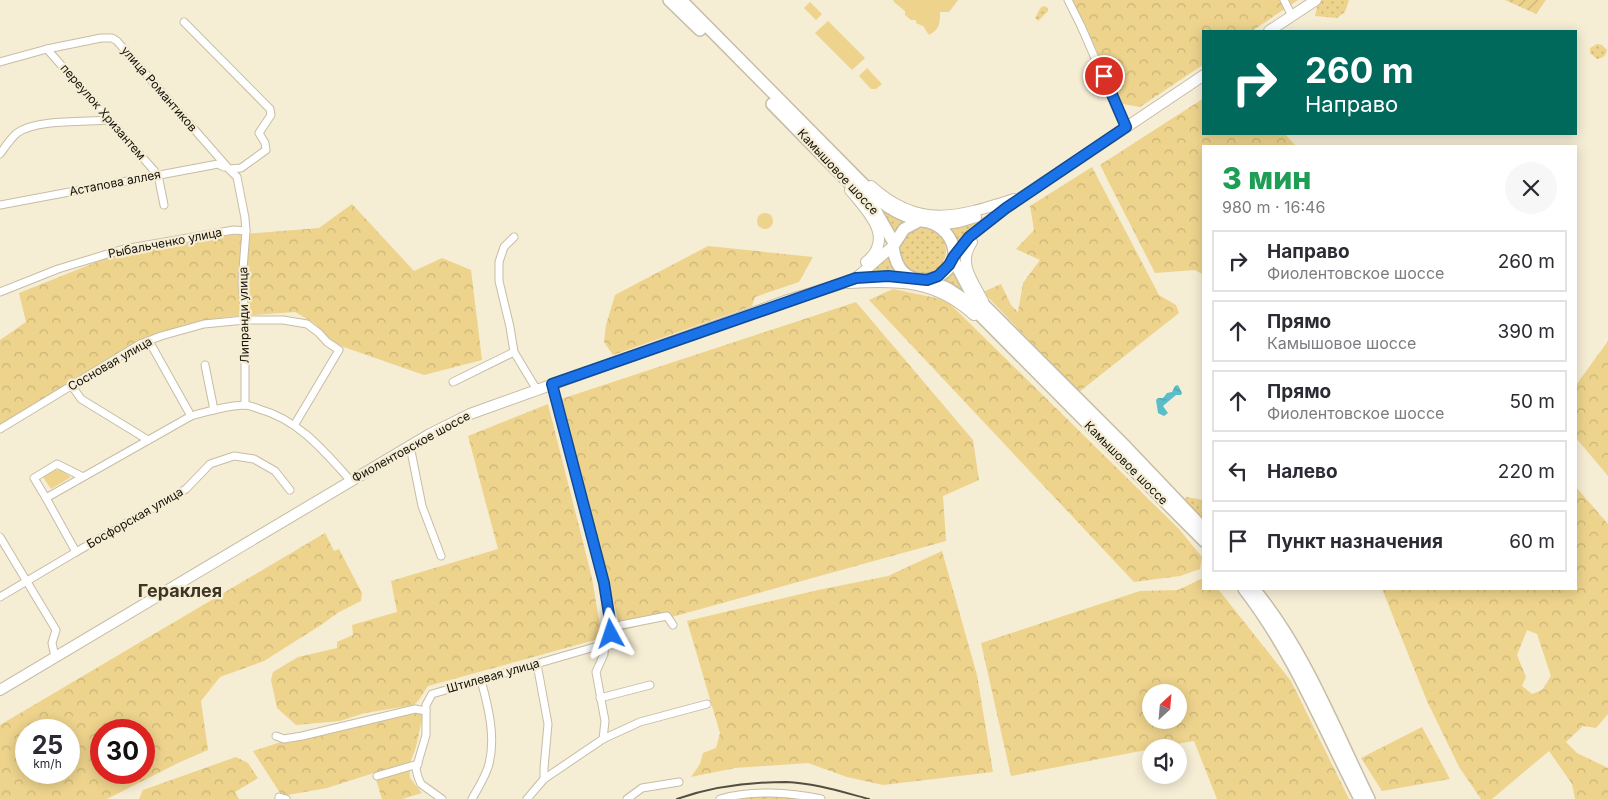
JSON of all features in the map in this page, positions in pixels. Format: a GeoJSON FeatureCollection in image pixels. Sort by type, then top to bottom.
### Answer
{"type":"FeatureCollection","features":[{"type":"Feature","properties":{"kind":"main road","name":"Камышовое шоссе"},"geometry":{"type":"LineString","coordinates":[[669,0],[874,208],[894,244],[896,262],[900,269],[910,278]]}},
{"type":"Feature","properties":{"kind":"main road","name":"Камышовое шоссе"},"geometry":{"type":"LineString","coordinates":[[681,0],[874,195],[891,209],[919,221]]}},
{"type":"Feature","properties":{"kind":"main road"},"geometry":{"type":"LineString","coordinates":[[1271,30],[1316,0]]}},
{"type":"Feature","properties":{"kind":"main road"},"geometry":{"type":"LineString","coordinates":[[910,278],[927,280],[938,276],[945,271],[953,257],[969,237],[1006,208],[1202,77]]}},
{"type":"Feature","properties":{"kind":"main road"},"geometry":{"type":"LineString","coordinates":[[819,291],[856,270],[869,260],[878,247],[879,234],[872,216],[834,167]]}},
{"type":"Feature","properties":{"kind":"main road"},"geometry":{"type":"LineString","coordinates":[[849,169],[858,173],[879,192],[903,208],[924,215],[948,217],[984,209],[1024,196]]}},
{"type":"Feature","properties":{"kind":"main road"},"geometry":{"type":"LineString","coordinates":[[894,244],[904,229],[919,221],[938,225],[959,222],[1006,208]]}},
{"type":"Feature","properties":{"kind":"main road"},"geometry":{"type":"LineString","coordinates":[[987,309],[973,284],[965,256],[967,249],[974,239],[987,228],[997,215]]}},
{"type":"Feature","properties":{"kind":"main road"},"geometry":{"type":"LineString","coordinates":[[938,225],[951,241],[953,257]]}},
{"type":"Feature","properties":{"kind":"main road","name":"Фиолентовское шоссе"},"geometry":{"type":"LineString","coordinates":[[856,278],[894,244]]}},
{"type":"Feature","properties":{"kind":"main road","name":"Камышовое шоссе"},"geometry":{"type":"LineString","coordinates":[[953,257],[970,291],[1113,434],[1202,527]]}},
{"type":"Feature","properties":{"kind":"main road","name":"Фиолентовское шоссе"},"geometry":{"type":"LineString","coordinates":[[0,690],[410,446],[470,414],[856,278],[888,276],[910,278]]}},
{"type":"Feature","properties":{"kind":"main road","name":"Камышовое шоссе"},"geometry":{"type":"LineString","coordinates":[[927,280],[948,288],[964,299],[1202,539]]}},
{"type":"Feature","properties":{"kind":"main road"},"geometry":{"type":"LineString","coordinates":[[844,283],[885,281],[912,284],[944,293],[969,310],[988,328],[998,333]]}},
{"type":"Feature","properties":{"kind":"main road"},"geometry":{"type":"LineString","coordinates":[[1245,590],[1272,628],[1297,672],[1360,799]]}},
{"type":"Feature","properties":{"kind":"main road"},"geometry":{"type":"LineString","coordinates":[[1255,590],[1278,619],[1310,676],[1369,799]]}},
{"type":"Feature","properties":{"kind":"street"},"geometry":{"type":"LineString","coordinates":[[1068,0],[1082,26],[1126,127]]}},
{"type":"Feature","properties":{"kind":"street"},"geometry":{"type":"LineString","coordinates":[[1284,0],[1292,16]]}},
{"type":"Feature","properties":{"kind":"street"},"geometry":{"type":"LineString","coordinates":[[184,22],[270,109],[271,115],[259,133],[265,143],[266,150],[240,168],[229,169]]}},
{"type":"Feature","properties":{"kind":"street","name":"улица Романтиков"},"geometry":{"type":"LineString","coordinates":[[0,62],[47,49],[101,38],[112,38],[117,41],[229,169]]}},
{"type":"Feature","properties":{"kind":"street","name":"переулок Хризантем"},"geometry":{"type":"LineString","coordinates":[[47,49],[158,175]]}},
{"type":"Feature","properties":{"kind":"street"},"geometry":{"type":"LineString","coordinates":[[0,154],[9,141],[18,133],[38,124],[108,120]]}},
{"type":"Feature","properties":{"kind":"street","name":"Астапова аллея"},"geometry":{"type":"LineString","coordinates":[[0,205],[218,164],[229,169]]}},
{"type":"Feature","properties":{"kind":"street","name":"Липранди улица"},"geometry":{"type":"LineString","coordinates":[[229,169],[236,177],[246,231],[242,282],[245,320],[245,405]]}},
{"type":"Feature","properties":{"kind":"street"},"geometry":{"type":"LineString","coordinates":[[158,175],[164,205]]}},
{"type":"Feature","properties":{"kind":"street","name":"Рыбальченко улица"},"geometry":{"type":"LineString","coordinates":[[0,292],[58,269],[124,249],[234,230],[246,231]]}},
{"type":"Feature","properties":{"kind":"street"},"geometry":{"type":"LineString","coordinates":[[514,237],[504,247],[499,262],[498,282],[510,327],[514,352],[537,390]]}},
{"type":"Feature","properties":{"kind":"street","name":"Сосновая улица"},"geometry":{"type":"LineString","coordinates":[[0,429],[140,344],[204,324],[245,320],[283,320],[307,324],[339,350],[294,424]]}},
{"type":"Feature","properties":{"kind":"street"},"geometry":{"type":"LineString","coordinates":[[149,341],[191,416]]}},
{"type":"Feature","properties":{"kind":"street"},"geometry":{"type":"LineString","coordinates":[[453,382],[514,352]]}},
{"type":"Feature","properties":{"kind":"street"},"geometry":{"type":"LineString","coordinates":[[205,365],[214,410]]}},
{"type":"Feature","properties":{"kind":"street"},"geometry":{"type":"LineString","coordinates":[[552,384],[604,583],[611,627],[611,634],[605,644],[604,654],[596,672],[604,720],[603,739]]}},
{"type":"Feature","properties":{"kind":"street"},"geometry":{"type":"LineString","coordinates":[[72,386],[81,398],[148,440]]}},
{"type":"Feature","properties":{"kind":"street"},"geometry":{"type":"LineString","coordinates":[[46,498],[191,416],[245,405],[270,412],[294,424],[351,481]]}},
{"type":"Feature","properties":{"kind":"street"},"geometry":{"type":"LineString","coordinates":[[410,446],[422,506],[441,556]]}},
{"type":"Feature","properties":{"kind":"street","name":"Босфорская улица"},"geometry":{"type":"LineString","coordinates":[[0,597],[186,489],[210,464],[234,456],[254,459],[275,471],[290,490]]}},
{"type":"Feature","properties":{"kind":"street","name":"Босфорская улица"},"geometry":{"type":"LineString","coordinates":[[76,552],[34,478],[57,464],[83,477]]}},
{"type":"Feature","properties":{"kind":"street"},"geometry":{"type":"LineString","coordinates":[[0,537],[56,630],[52,643],[55,657]]}},
{"type":"Feature","properties":{"kind":"street"},"geometry":{"type":"LineString","coordinates":[[611,627],[666,616],[673,625]]}},
{"type":"Feature","properties":{"kind":"street","name":"Штилевая улица"},"geometry":{"type":"LineString","coordinates":[[426,711],[428,699],[432,694],[605,644]]}},
{"type":"Feature","properties":{"kind":"street"},"geometry":{"type":"LineString","coordinates":[[537,664],[548,724],[544,779]]}},
{"type":"Feature","properties":{"kind":"street"},"geometry":{"type":"LineString","coordinates":[[472,799],[485,774],[491,754],[491,725],[480,680]]}},
{"type":"Feature","properties":{"kind":"street"},"geometry":{"type":"LineString","coordinates":[[600,698],[650,685]]}},
{"type":"Feature","properties":{"kind":"street"},"geometry":{"type":"LineString","coordinates":[[527,799],[544,779],[603,739],[640,722],[707,704]]}},
{"type":"Feature","properties":{"kind":"street"},"geometry":{"type":"LineString","coordinates":[[276,736],[284,739],[415,709],[426,711],[426,735],[418,764],[418,777],[421,784],[442,799]]}},
{"type":"Feature","properties":{"kind":"street"},"geometry":{"type":"LineString","coordinates":[[377,776],[418,764]]}},
{"type":"Feature","properties":{"kind":"street"},"geometry":{"type":"LineString","coordinates":[[627,799],[642,788],[679,782]]}},
{"type":"Feature","properties":{"kind":"street"},"geometry":{"type":"LineString","coordinates":[[720,799],[771,793],[821,799]]}},
{"type":"Feature","properties":{"kind":"green space"},"geometry":{"type":"Polygon","coordinates":[[[893,0],[958,0],[949,12],[940,12],[939,25],[929,35],[923,26],[916,23],[916,20],[911,20],[905,15],[905,11],[893,0]]]}},
{"type":"Feature","properties":{"kind":"green space"},"geometry":{"type":"Polygon","coordinates":[[[1071,0],[1298,0],[1253,30],[1202,30],[1202,65],[1140,107],[1123,104],[1071,0]]]}},
{"type":"Feature","properties":{"kind":"green space"},"geometry":{"type":"Polygon","coordinates":[[[1321,0],[1349,0],[1345,12],[1337,18],[1315,16],[1321,0]]]}},
{"type":"Feature","properties":{"kind":"green space"},"geometry":{"type":"Polygon","coordinates":[[[1505,0],[1546,0],[1536,14],[1505,0]]]}},
{"type":"Feature","properties":{"kind":"green space"},"geometry":{"type":"Polygon","coordinates":[[[810,2],[822,14],[816,20],[804,8],[810,2]]]}},
{"type":"Feature","properties":{"kind":"green space"},"geometry":{"type":"Polygon","coordinates":[[[1045,6],[1048,11],[1038,21],[1035,18],[1041,7],[1045,6]]]}},
{"type":"Feature","properties":{"kind":"green space"},"geometry":{"type":"Polygon","coordinates":[[[828,21],[865,58],[852,70],[815,33],[828,21]]]}},
{"type":"Feature","properties":{"kind":"green space"},"geometry":{"type":"Polygon","coordinates":[[[1597,44],[1602,45],[1607,50],[1604,56],[1597,59],[1590,53],[1590,48],[1597,44]]]}},
{"type":"Feature","properties":{"kind":"green space"},"geometry":{"type":"Polygon","coordinates":[[[867,68],[882,84],[876,89],[871,89],[859,76],[867,68]]]}},
{"type":"Feature","properties":{"kind":"green space"},"geometry":{"type":"Polygon","coordinates":[[[1202,99],[1202,135],[1286,135],[1295,145],[1202,145],[1202,274],[1195,270],[1155,273],[1100,165],[1202,99]]]}},
{"type":"Feature","properties":{"kind":"green space"},"geometry":{"type":"Polygon","coordinates":[[[1092,167],[1159,295],[1176,305],[1179,313],[1079,392],[983,292],[1001,284],[1011,305],[1018,312],[1023,283],[1040,260],[1016,249],[1034,230],[1030,206],[1092,167]]]}},
{"type":"Feature","properties":{"kind":"green space"},"geometry":{"type":"Polygon","coordinates":[[[352,204],[414,271],[442,258],[471,270],[482,360],[424,375],[335,344],[314,323],[295,312],[226,317],[186,325],[140,340],[0,426],[0,340],[26,322],[19,293],[109,257],[231,235],[319,228],[352,204]]]}},
{"type":"Feature","properties":{"kind":"green space"},"geometry":{"type":"Polygon","coordinates":[[[878,204],[909,221],[894,236],[878,204]]]}},
{"type":"Feature","properties":{"kind":"green space"},"geometry":{"type":"Polygon","coordinates":[[[765,213],[771,215],[773,221],[771,227],[765,229],[759,227],[757,221],[759,215],[765,213]]]}},
{"type":"Feature","properties":{"kind":"green space"},"geometry":{"type":"Polygon","coordinates":[[[991,215],[956,250],[946,227],[991,215]]]}},
{"type":"Feature","properties":{"kind":"green space"},"geometry":{"type":"Polygon","coordinates":[[[928,228],[940,234],[945,242],[945,260],[940,268],[932,273],[918,274],[906,268],[901,260],[900,246],[906,234],[914,229],[928,228]]]}},
{"type":"Feature","properties":{"kind":"green space"},"geometry":{"type":"Polygon","coordinates":[[[708,246],[813,257],[799,282],[755,297],[752,306],[613,355],[604,342],[606,325],[615,295],[708,246]]]}},
{"type":"Feature","properties":{"kind":"green space"},"geometry":{"type":"Polygon","coordinates":[[[890,252],[898,272],[876,271],[867,274],[890,252]]]}},
{"type":"Feature","properties":{"kind":"green space"},"geometry":{"type":"Polygon","coordinates":[[[952,266],[973,300],[937,280],[952,266]]]}},
{"type":"Feature","properties":{"kind":"green space"},"geometry":{"type":"Polygon","coordinates":[[[893,289],[946,300],[1179,529],[1202,557],[1200,569],[1180,576],[1134,582],[869,300],[893,289]]]}},
{"type":"Feature","properties":{"kind":"green space"},"geometry":{"type":"Polygon","coordinates":[[[856,302],[973,440],[979,480],[943,496],[946,541],[621,631],[561,399],[856,302]]]}},
{"type":"Feature","properties":{"kind":"green space"},"geometry":{"type":"Polygon","coordinates":[[[1608,341],[1608,476],[1577,439],[1577,384],[1608,341]]]}},
{"type":"Feature","properties":{"kind":"green space"},"geometry":{"type":"Polygon","coordinates":[[[548,404],[592,578],[602,638],[428,686],[414,705],[365,713],[340,721],[296,725],[277,708],[271,680],[273,672],[298,657],[337,648],[337,642],[353,635],[352,625],[397,612],[391,581],[498,549],[468,436],[548,404]]]}},
{"type":"Feature","properties":{"kind":"green space"},"geometry":{"type":"Polygon","coordinates":[[[55,470],[61,470],[71,477],[51,489],[43,477],[55,470]]]}},
{"type":"Feature","properties":{"kind":"green space"},"geometry":{"type":"Polygon","coordinates":[[[1577,488],[1608,524],[1608,714],[1596,728],[1583,726],[1566,742],[1577,753],[1608,768],[1608,799],[1575,799],[1572,784],[1549,751],[1492,799],[1481,799],[1459,767],[1427,701],[1382,590],[1577,590],[1577,488]],[[1527,630],[1517,655],[1526,677],[1522,686],[1532,694],[1542,690],[1551,676],[1537,634],[1527,630]]]}},
{"type":"Feature","properties":{"kind":"green space"},"geometry":{"type":"Polygon","coordinates":[[[1186,497],[1202,500],[1202,519],[1184,501],[1186,497]]]}},
{"type":"Feature","properties":{"kind":"green space"},"geometry":{"type":"Polygon","coordinates":[[[325,533],[334,551],[339,549],[362,593],[361,601],[339,612],[264,661],[220,677],[201,701],[208,750],[155,775],[155,719],[90,719],[90,784],[137,784],[107,799],[0,799],[0,725],[325,533]]]}},
{"type":"Feature","properties":{"kind":"green space"},"geometry":{"type":"Polygon","coordinates":[[[942,551],[977,675],[993,772],[883,785],[847,777],[808,763],[735,768],[691,777],[700,764],[703,753],[716,748],[720,733],[687,621],[818,590],[888,576],[942,551]]]}},
{"type":"Feature","properties":{"kind":"green space"},"geometry":{"type":"Polygon","coordinates":[[[1201,579],[1202,590],[1219,590],[1291,681],[1349,799],[1217,799],[1194,741],[1187,742],[1187,739],[1142,739],[1142,751],[1011,776],[981,643],[1140,591],[1178,590],[1201,579]]]}},
{"type":"Feature","properties":{"kind":"green space"},"geometry":{"type":"Polygon","coordinates":[[[413,709],[423,715],[416,747],[409,766],[410,778],[422,793],[402,799],[382,799],[374,773],[327,788],[282,796],[253,751],[284,741],[413,709]]]}},
{"type":"Feature","properties":{"kind":"green space"},"geometry":{"type":"Polygon","coordinates":[[[1422,727],[1450,779],[1382,791],[1361,758],[1422,727]]]}},
{"type":"Feature","properties":{"kind":"green space"},"geometry":{"type":"Polygon","coordinates":[[[236,757],[248,763],[258,778],[235,792],[239,799],[139,799],[143,790],[236,757]]]}},
{"type":"Feature","properties":{"kind":"green space"},"geometry":{"type":"Polygon","coordinates":[[[771,793],[813,799],[720,799],[771,793]]]}},
{"type":"Feature","properties":{"kind":"water"},"geometry":{"type":"Polygon","coordinates":[[[1178,385],[1182,393],[1181,395],[1176,395],[1163,406],[1168,413],[1164,416],[1158,413],[1156,400],[1172,392],[1175,386],[1178,385]]]}},
{"type":"Feature","properties":{"kind":"railway"},"geometry":{"type":"LineString","coordinates":[[677,799],[703,791],[731,786],[786,782],[817,786],[869,799]]}},
{"type":"Feature","properties":{"kind":"district","name":"Гераклея"},"geometry":{"type":"Point","coordinates":[180,591]}},
{"type":"Feature","properties":{"kind":"route"},"geometry":{"type":"LineString","coordinates":[[611,634],[604,583],[552,384],[788,300],[856,278],[888,276],[927,280],[938,276],[945,271],[969,237],[1006,208],[1126,127],[1104,76]]}}]}
